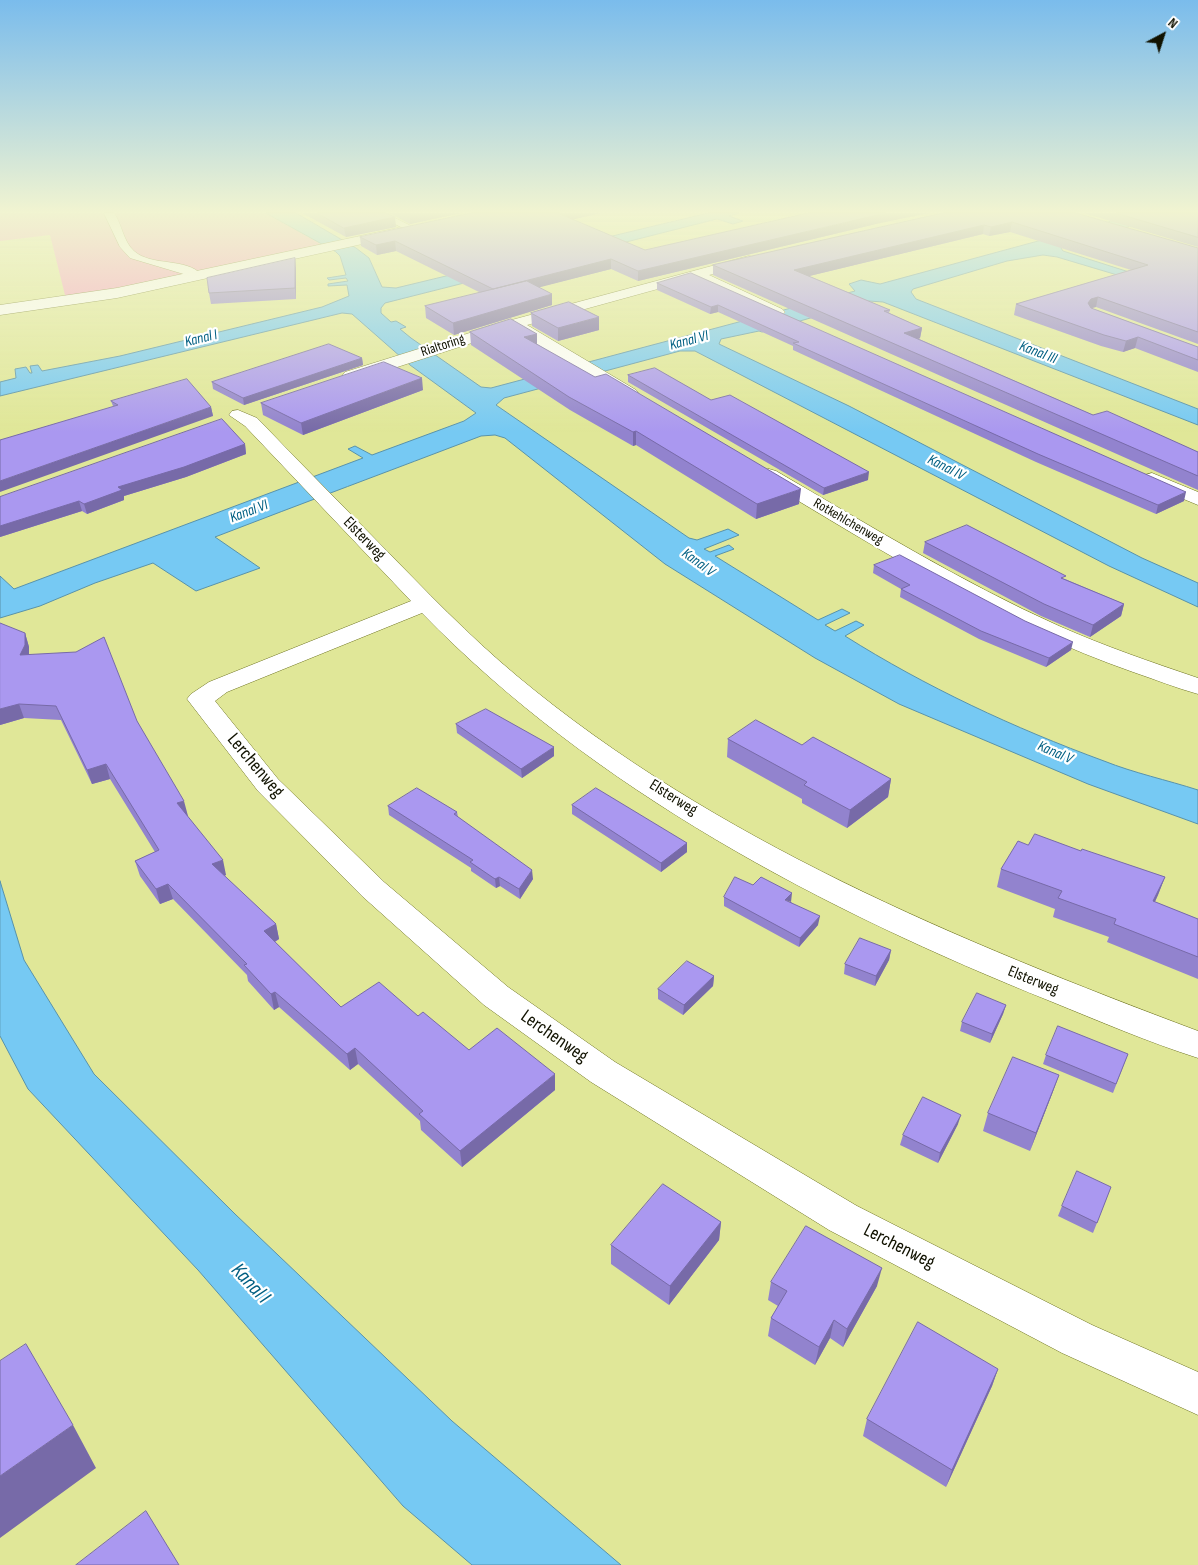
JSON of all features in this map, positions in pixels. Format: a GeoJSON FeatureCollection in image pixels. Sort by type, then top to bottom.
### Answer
{"type":"FeatureCollection","features":[{"type":"Feature","properties":{"kind":"street"},"geometry":{"type":"LineString","coordinates":[[0,310],[107,294],[145,286]]}},
{"type":"Feature","properties":{"kind":"street","name":"Rialtoring"},"geometry":{"type":"LineString","coordinates":[[339,380],[514,324],[651,286]]}},
{"type":"Feature","properties":{"kind":"street"},"geometry":{"type":"LineString","coordinates":[[720,286],[794,319]]}},
{"type":"Feature","properties":{"kind":"street"},"geometry":{"type":"LineString","coordinates":[[514,324],[574,362],[650,406]]}},
{"type":"Feature","properties":{"kind":"street","name":"Elsterweg"},"geometry":{"type":"LineString","coordinates":[[256,409],[230,418],[251,422],[302,477],[471,648],[528,698],[634,773],[726,830],[802,873],[955,948],[1048,988],[1198,1045]]}},
{"type":"Feature","properties":{"kind":"street","name":"Rotkehlchenweg"},"geometry":{"type":"LineString","coordinates":[[751,465],[903,554],[1032,623],[1198,686]]}},
{"type":"Feature","properties":{"kind":"street"},"geometry":{"type":"LineString","coordinates":[[1135,471],[1198,499]]}},
{"type":"Feature","properties":{"kind":"street","name":"Lerchenweg"},"geometry":{"type":"LineString","coordinates":[[426,603],[218,687],[200,699],[268,785],[373,889],[496,996],[603,1072],[843,1218],[1077,1339],[1198,1394]]}},
{"type":"Feature","properties":{"kind":"shaded area"},"geometry":{"type":"Polygon","coordinates":[[[63,286],[127,286],[66,299],[63,286]]]}},
{"type":"Feature","properties":{"kind":"water"},"geometry":{"type":"Polygon","coordinates":[[[347,286],[396,288],[404,286],[452,286],[385,303],[381,308],[381,313],[391,322],[396,321],[406,327],[400,329],[481,387],[491,388],[855,291],[851,286],[923,286],[913,289],[911,292],[916,299],[1198,409],[1198,425],[883,302],[869,301],[762,332],[721,339],[719,344],[849,406],[1142,558],[1198,583],[1198,607],[1109,566],[695,351],[680,351],[504,398],[496,405],[689,538],[697,540],[728,529],[739,535],[704,549],[710,552],[729,545],[734,549],[715,556],[818,620],[842,609],[850,613],[825,625],[835,631],[856,621],[864,625],[845,636],[876,655],[971,705],[1037,735],[1127,769],[1198,790],[1198,824],[1088,784],[899,704],[815,658],[665,564],[505,438],[495,435],[481,436],[215,537],[260,568],[196,591],[153,563],[95,583],[40,606],[0,618],[0,576],[14,589],[363,458],[348,449],[355,446],[372,455],[464,421],[476,413],[410,365],[352,314],[342,313],[0,396],[0,382],[16,378],[15,369],[26,367],[32,373],[30,366],[38,365],[42,371],[120,356],[322,307],[349,296],[347,286]]]}},
{"type":"Feature","properties":{"kind":"water","name":"Kanal I"},"geometry":{"type":"Polygon","coordinates":[[[0,881],[24,960],[94,1074],[235,1214],[452,1421],[621,1565],[472,1565],[403,1506],[198,1270],[28,1089],[0,1036],[0,881]]]}},
{"type":"Feature","properties":{"kind":"building"},"geometry":{"type":"Polygon","coordinates":[[[208,286],[295,286],[295,288],[209,293],[208,286]]]}},
{"type":"Feature","properties":{"kind":"building"},"geometry":{"type":"Polygon","coordinates":[[[487,286],[505,286],[493,289],[487,286]]]}},
{"type":"Feature","properties":{"kind":"building"},"geometry":{"type":"Polygon","coordinates":[[[506,286],[537,286],[552,294],[453,323],[425,306],[506,286]]]}},
{"type":"Feature","properties":{"kind":"building"},"geometry":{"type":"Polygon","coordinates":[[[664,286],[720,286],[1186,492],[1158,505],[1038,454],[793,343],[799,342],[718,305],[711,307],[664,286]]]}},
{"type":"Feature","properties":{"kind":"building"},"geometry":{"type":"Polygon","coordinates":[[[761,286],[832,286],[890,310],[884,311],[922,328],[904,333],[1093,415],[1107,411],[1198,452],[1198,476],[761,286]]]}},
{"type":"Feature","properties":{"kind":"building"},"geometry":{"type":"Polygon","coordinates":[[[1077,286],[1198,286],[1198,332],[1098,297],[1091,299],[1088,303],[1091,308],[1198,347],[1198,360],[1138,337],[1126,341],[1016,304],[1077,286]]]}},
{"type":"Feature","properties":{"kind":"building"},"geometry":{"type":"Polygon","coordinates":[[[569,302],[599,317],[558,328],[531,313],[569,302]]]}},
{"type":"Feature","properties":{"kind":"building"},"geometry":{"type":"Polygon","coordinates":[[[511,319],[537,334],[524,337],[595,377],[606,374],[801,489],[757,504],[636,431],[633,432],[569,397],[470,332],[511,319]]]}},
{"type":"Feature","properties":{"kind":"building"},"geometry":{"type":"Polygon","coordinates":[[[329,344],[362,358],[243,398],[212,382],[329,344]]]}},
{"type":"Feature","properties":{"kind":"building"},"geometry":{"type":"Polygon","coordinates":[[[384,362],[422,378],[301,423],[261,403],[384,362]]]}},
{"type":"Feature","properties":{"kind":"building"},"geometry":{"type":"Polygon","coordinates":[[[655,368],[711,400],[730,395],[869,472],[824,488],[628,375],[655,368]]]}},
{"type":"Feature","properties":{"kind":"building"},"geometry":{"type":"Polygon","coordinates":[[[187,379],[211,407],[0,481],[0,440],[118,405],[111,401],[187,379]]]}},
{"type":"Feature","properties":{"kind":"building"},"geometry":{"type":"Polygon","coordinates":[[[222,419],[245,444],[184,467],[118,487],[122,490],[84,504],[79,501],[0,526],[0,497],[222,419]]]}},
{"type":"Feature","properties":{"kind":"building"},"geometry":{"type":"Polygon","coordinates":[[[967,525],[1066,576],[1061,578],[1124,604],[1093,625],[1044,604],[925,542],[967,525]]]}},
{"type":"Feature","properties":{"kind":"building"},"geometry":{"type":"Polygon","coordinates":[[[900,555],[1025,621],[1073,642],[1049,658],[981,631],[901,589],[910,585],[874,565],[900,555]]]}},
{"type":"Feature","properties":{"kind":"building"},"geometry":{"type":"Polygon","coordinates":[[[0,623],[25,633],[25,645],[20,655],[76,652],[104,637],[137,721],[184,801],[177,803],[223,860],[212,864],[276,924],[264,931],[341,1007],[379,982],[418,1016],[423,1012],[469,1050],[497,1028],[555,1074],[460,1151],[419,1114],[423,1111],[355,1048],[347,1054],[275,992],[271,994],[244,965],[247,964],[168,884],[156,889],[135,861],[159,850],[106,764],[87,770],[56,706],[19,704],[0,709],[0,623]]]}},
{"type":"Feature","properties":{"kind":"building"},"geometry":{"type":"Polygon","coordinates":[[[486,709],[554,747],[521,769],[456,724],[486,709]]]}},
{"type":"Feature","properties":{"kind":"building"},"geometry":{"type":"Polygon","coordinates":[[[756,720],[802,745],[813,737],[891,779],[850,810],[804,785],[807,782],[728,739],[756,720]]]}},
{"type":"Feature","properties":{"kind":"building"},"geometry":{"type":"Polygon","coordinates":[[[417,788],[457,812],[454,814],[532,870],[519,889],[499,877],[495,879],[470,862],[473,860],[388,806],[417,788]]]}},
{"type":"Feature","properties":{"kind":"building"},"geometry":{"type":"Polygon","coordinates":[[[596,788],[687,843],[661,863],[572,805],[596,788]]]}},
{"type":"Feature","properties":{"kind":"building"},"geometry":{"type":"Polygon","coordinates":[[[1035,834],[1081,851],[1082,849],[1165,877],[1153,901],[1198,919],[1198,957],[1114,924],[1116,919],[1058,898],[1062,891],[1001,869],[1018,841],[1028,845],[1035,834]]]}},
{"type":"Feature","properties":{"kind":"building"},"geometry":{"type":"Polygon","coordinates":[[[735,877],[753,885],[761,877],[792,893],[785,900],[820,916],[800,938],[724,897],[735,877]]]}},
{"type":"Feature","properties":{"kind":"building"},"geometry":{"type":"Polygon","coordinates":[[[860,938],[891,950],[876,976],[845,964],[860,938]]]}},
{"type":"Feature","properties":{"kind":"building"},"geometry":{"type":"Polygon","coordinates":[[[687,961],[714,976],[684,1005],[658,989],[687,961]]]}},
{"type":"Feature","properties":{"kind":"building"},"geometry":{"type":"Polygon","coordinates":[[[977,993],[1006,1005],[992,1034],[962,1022],[977,993]]]}},
{"type":"Feature","properties":{"kind":"building"},"geometry":{"type":"Polygon","coordinates":[[[1058,1026],[1128,1054],[1116,1084],[1046,1055],[1058,1026]]]}},
{"type":"Feature","properties":{"kind":"building"},"geometry":{"type":"Polygon","coordinates":[[[1013,1057],[1059,1075],[1036,1133],[988,1113],[1013,1057]]]}},
{"type":"Feature","properties":{"kind":"building"},"geometry":{"type":"Polygon","coordinates":[[[923,1097],[961,1115],[940,1153],[903,1135],[923,1097]]]}},
{"type":"Feature","properties":{"kind":"building"},"geometry":{"type":"Polygon","coordinates":[[[1077,1171],[1111,1187],[1097,1223],[1062,1206],[1077,1171]]]}},
{"type":"Feature","properties":{"kind":"building"},"geometry":{"type":"Polygon","coordinates":[[[663,1184],[721,1222],[670,1286],[611,1245],[663,1184]]]}},
{"type":"Feature","properties":{"kind":"building"},"geometry":{"type":"Polygon","coordinates":[[[806,1226],[882,1268],[847,1329],[834,1320],[819,1347],[771,1318],[787,1291],[771,1282],[806,1226]]]}},
{"type":"Feature","properties":{"kind":"building"},"geometry":{"type":"Polygon","coordinates":[[[918,1322],[998,1369],[952,1470],[867,1419],[918,1322]]]}},
{"type":"Feature","properties":{"kind":"building"},"geometry":{"type":"Polygon","coordinates":[[[26,1344],[73,1425],[0,1476],[0,1361],[26,1344]]]}},
{"type":"Feature","properties":{"kind":"building"},"geometry":{"type":"Polygon","coordinates":[[[146,1511],[179,1565],[76,1565],[146,1511]]]}},
{"type":"Feature","properties":{"kind":"water label","name":"Kanal VI"},"geometry":{"type":"Point","coordinates":[689,341]}},
{"type":"Feature","properties":{"kind":"water label","name":"Kanal III"},"geometry":{"type":"Point","coordinates":[1038,353]}},
{"type":"Feature","properties":{"kind":"water label","name":"Kanal IV"},"geometry":{"type":"Point","coordinates":[946,468]}},
{"type":"Feature","properties":{"kind":"water label","name":"Kanal VI"},"geometry":{"type":"Point","coordinates":[249,512]}},
{"type":"Feature","properties":{"kind":"water label","name":"Kanal V"},"geometry":{"type":"Point","coordinates":[698,563]}},
{"type":"Feature","properties":{"kind":"water label","name":"Kanal V"},"geometry":{"type":"Point","coordinates":[1055,753]}}]}
